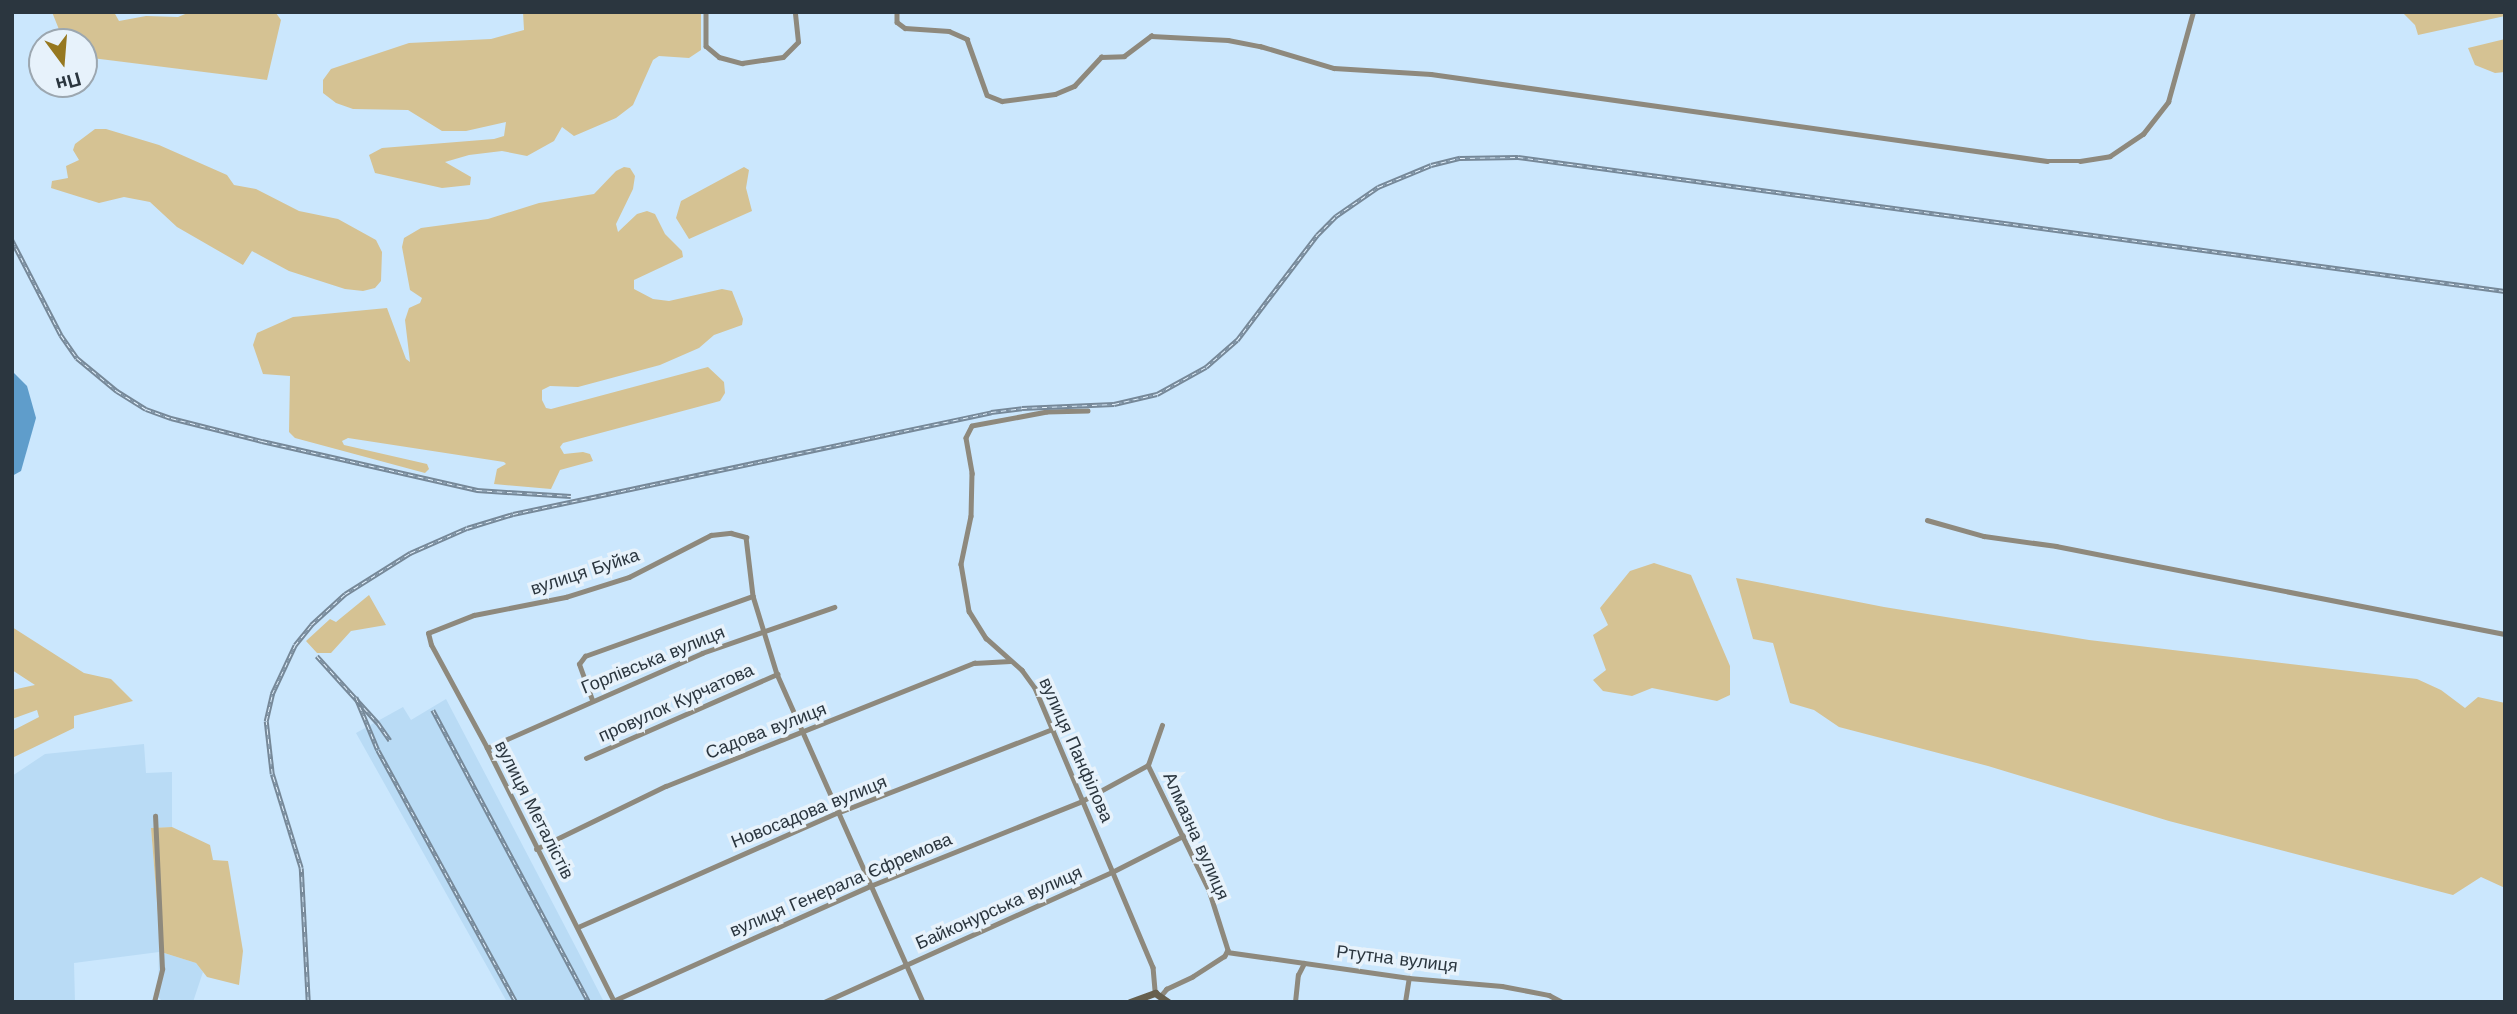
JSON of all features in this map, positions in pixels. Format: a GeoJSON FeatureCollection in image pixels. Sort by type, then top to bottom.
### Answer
{"type":"FeatureCollection","features":[{"type":"Feature","properties":{"kind":"main road"},"geometry":{"type":"LineString","coordinates":[[1130,1002],[1158,994],[1168,1002]]}},
{"type":"Feature","properties":{"kind":"street"},"geometry":{"type":"LineString","coordinates":[[706,12],[706,46],[719,57],[741,63],[783,57],[798,42],[795,12]]}},
{"type":"Feature","properties":{"kind":"street"},"geometry":{"type":"LineString","coordinates":[[897,12],[897,22],[905,28],[938,29],[967,39],[987,95],[1002,102],[1055,94],[1074,86],[1101,57],[1124,56],[1151,36],[1228,40],[1260,46],[1334,68],[1431,74],[2047,161],[2080,161],[2110,156],[2143,134],[2168,103],[2193,12]]}},
{"type":"Feature","properties":{"kind":"street","name":"вулиця Панфілова"},"geometry":{"type":"LineString","coordinates":[[1088,411],[1047,412],[972,426],[966,438],[972,473],[971,516],[961,565],[969,611],[986,638],[1035,688],[1153,967],[1158,994]]}},
{"type":"Feature","properties":{"kind":"street"},"geometry":{"type":"LineString","coordinates":[[1927,520],[1984,536],[2056,546],[2505,634]]}},
{"type":"Feature","properties":{"kind":"street","name":"вулиця Буйка"},"geometry":{"type":"LineString","coordinates":[[428,633],[474,615],[566,597],[629,577],[711,535],[731,533],[746,537],[753,596]]}},
{"type":"Feature","properties":{"kind":"street"},"geometry":{"type":"LineString","coordinates":[[592,700],[579,664],[586,656],[753,596],[777,674],[923,1002]]}},
{"type":"Feature","properties":{"kind":"street","name":"Горлівська вулиця"},"geometry":{"type":"LineString","coordinates":[[487,748],[592,700],[764,631],[834,607]]}},
{"type":"Feature","properties":{"kind":"street","name":"вулиця Металістів"},"geometry":{"type":"LineString","coordinates":[[428,633],[431,645],[487,748],[613,1001]]}},
{"type":"Feature","properties":{"kind":"street","name":"Садова вулиця"},"geometry":{"type":"LineString","coordinates":[[537,849],[666,786],[974,663],[1011,661]]}},
{"type":"Feature","properties":{"kind":"street","name":"провулок Курчатова"},"geometry":{"type":"LineString","coordinates":[[586,758],[777,674]]}},
{"type":"Feature","properties":{"kind":"street"},"geometry":{"type":"LineString","coordinates":[[1148,765],[1163,725]]}},
{"type":"Feature","properties":{"kind":"street","name":"Новосадова вулиця"},"geometry":{"type":"LineString","coordinates":[[578,927],[837,813],[1053,729]]}},
{"type":"Feature","properties":{"kind":"street","name":"Алмазна вулиця"},"geometry":{"type":"LineString","coordinates":[[1082,801],[1148,765],[1209,890],[1227,951]]}},
{"type":"Feature","properties":{"kind":"street","name":"вулиця Генерала Єфремова"},"geometry":{"type":"LineString","coordinates":[[613,1001],[870,886],[1082,801]]}},
{"type":"Feature","properties":{"kind":"street"},"geometry":{"type":"LineString","coordinates":[[154,1002],[162,969],[155,816]]}},
{"type":"Feature","properties":{"kind":"street","name":"Байконурська вулиця"},"geometry":{"type":"LineString","coordinates":[[824,1002],[1112,872],[1183,836]]}},
{"type":"Feature","properties":{"kind":"street"},"geometry":{"type":"LineString","coordinates":[[1158,994],[1193,977],[1227,951]]}},
{"type":"Feature","properties":{"kind":"street","name":"Ртутна вулиця"},"geometry":{"type":"LineString","coordinates":[[1227,951],[1409,978],[1502,986],[1549,995],[1562,1002]]}},
{"type":"Feature","properties":{"kind":"street"},"geometry":{"type":"LineString","coordinates":[[1294,1002],[1298,975],[1305,962]]}},
{"type":"Feature","properties":{"kind":"street"},"geometry":{"type":"LineString","coordinates":[[1405,1002],[1409,978]]}},
{"type":"Feature","properties":{"kind":"shaded area"},"geometry":{"type":"Polygon","coordinates":[[[52,12],[114,12],[119,21],[146,16],[178,17],[190,12],[276,13],[281,20],[267,80],[98,59],[98,28],[58,28],[52,12]]]}},
{"type":"Feature","properties":{"kind":"shaded area"},"geometry":{"type":"Polygon","coordinates":[[[523,12],[701,12],[701,50],[689,58],[659,56],[653,60],[633,105],[616,118],[574,136],[562,127],[554,141],[527,156],[502,151],[469,155],[445,162],[471,177],[470,185],[442,188],[375,173],[369,155],[382,148],[494,139],[504,136],[506,122],[466,131],[442,131],[408,110],[353,109],[336,103],[323,93],[323,80],[331,69],[409,43],[491,39],[524,30],[523,12]]]}},
{"type":"Feature","properties":{"kind":"shaded area"},"geometry":{"type":"Polygon","coordinates":[[[2402,12],[2505,12],[2505,16],[2418,35],[2415,25],[2402,12]]]}},
{"type":"Feature","properties":{"kind":"shaded area"},"geometry":{"type":"Polygon","coordinates":[[[2505,39],[2505,72],[2495,73],[2475,65],[2468,48],[2505,39]]]}},
{"type":"Feature","properties":{"kind":"shaded area"},"geometry":{"type":"Polygon","coordinates":[[[95,129],[106,129],[159,145],[227,175],[234,185],[256,189],[299,211],[338,219],[376,240],[382,252],[381,281],[375,288],[363,291],[345,289],[289,271],[252,251],[243,265],[177,227],[150,202],[124,197],[99,203],[51,188],[52,181],[68,178],[66,166],[79,160],[73,150],[75,144],[95,129]]]}},
{"type":"Feature","properties":{"kind":"shaded area"},"geometry":{"type":"Polygon","coordinates":[[[624,167],[630,168],[635,176],[633,189],[616,224],[618,232],[637,214],[647,211],[655,214],[665,234],[682,251],[683,257],[634,280],[634,289],[653,299],[669,301],[722,289],[732,291],[743,319],[742,325],[714,335],[699,348],[660,365],[578,387],[550,386],[542,390],[542,400],[546,408],[551,409],[708,367],[724,382],[725,393],[720,401],[563,443],[560,447],[564,454],[583,452],[590,454],[593,461],[560,470],[551,489],[494,484],[497,469],[506,464],[504,462],[348,438],[342,441],[344,445],[427,464],[429,469],[425,473],[295,438],[289,432],[290,376],[263,374],[253,345],[257,333],[293,317],[387,308],[406,359],[410,362],[405,320],[409,308],[420,303],[422,298],[410,290],[402,247],[404,238],[421,228],[488,219],[539,203],[594,194],[616,171],[624,167]]]}},
{"type":"Feature","properties":{"kind":"shaded area"},"geometry":{"type":"Polygon","coordinates":[[[744,167],[749,170],[746,188],[752,211],[689,239],[676,218],[681,201],[744,167]]]}},
{"type":"Feature","properties":{"kind":"shaded area"},"geometry":{"type":"Polygon","coordinates":[[[1654,563],[1691,575],[1730,666],[1730,695],[1717,701],[1652,688],[1632,696],[1603,691],[1593,680],[1606,670],[1593,635],[1608,625],[1600,608],[1630,571],[1654,563]]]}},
{"type":"Feature","properties":{"kind":"shaded area"},"geometry":{"type":"Polygon","coordinates":[[[1736,578],[1884,607],[2089,640],[2417,679],[2441,690],[2465,708],[2478,697],[2505,703],[2505,888],[2481,877],[2453,895],[2169,821],[1988,766],[1839,727],[1814,710],[1790,703],[1773,643],[1753,639],[1736,578]]]}},
{"type":"Feature","properties":{"kind":"shaded area"},"geometry":{"type":"Polygon","coordinates":[[[369,595],[386,625],[351,631],[331,653],[317,653],[306,641],[330,619],[336,622],[369,595]]]}},
{"type":"Feature","properties":{"kind":"shaded area"},"geometry":{"type":"Polygon","coordinates":[[[12,627],[84,673],[111,679],[133,701],[74,716],[74,728],[12,758],[12,731],[39,717],[37,710],[12,719],[12,690],[35,685],[12,670],[12,627]]]}},
{"type":"Feature","properties":{"kind":"shaded area"},"geometry":{"type":"Polygon","coordinates":[[[446,699],[604,1002],[507,1002],[356,733],[403,707],[411,720],[446,699]]]}},
{"type":"Feature","properties":{"kind":"shaded area"},"geometry":{"type":"Polygon","coordinates":[[[144,744],[146,773],[172,772],[172,827],[151,828],[161,952],[196,963],[203,972],[193,1002],[163,1002],[158,997],[159,952],[74,963],[75,1002],[12,1002],[12,776],[45,754],[144,744]]]}},
{"type":"Feature","properties":{"kind":"shaded area"},"geometry":{"type":"Polygon","coordinates":[[[172,827],[210,845],[213,860],[228,861],[243,951],[239,985],[207,977],[196,963],[161,952],[151,828],[172,827]]]}},
{"type":"Feature","properties":{"kind":"water"},"geometry":{"type":"Polygon","coordinates":[[[12,371],[27,386],[36,418],[21,471],[12,476],[12,371]]]}},
{"type":"Feature","properties":{"kind":"railway"},"geometry":{"type":"LineString","coordinates":[[308,1002],[301,868],[272,774],[266,721],[272,694],[295,645],[311,625],[345,594],[410,553],[467,528],[513,514],[991,412],[1114,404],[1157,394],[1206,367],[1237,340],[1317,235],[1336,216],[1378,187],[1431,165],[1460,158],[1518,157],[2505,291]]}},
{"type":"Feature","properties":{"kind":"railway"},"geometry":{"type":"LineString","coordinates":[[12,240],[61,335],[77,358],[117,391],[146,409],[262,441],[477,490],[571,496]]}},
{"type":"Feature","properties":{"kind":"railway"},"geometry":{"type":"LineString","coordinates":[[317,656],[390,740]]}},
{"type":"Feature","properties":{"kind":"railway"},"geometry":{"type":"LineString","coordinates":[[356,697],[378,750],[516,1002]]}},
{"type":"Feature","properties":{"kind":"railway"},"geometry":{"type":"LineString","coordinates":[[433,710],[589,1002]]}}]}
